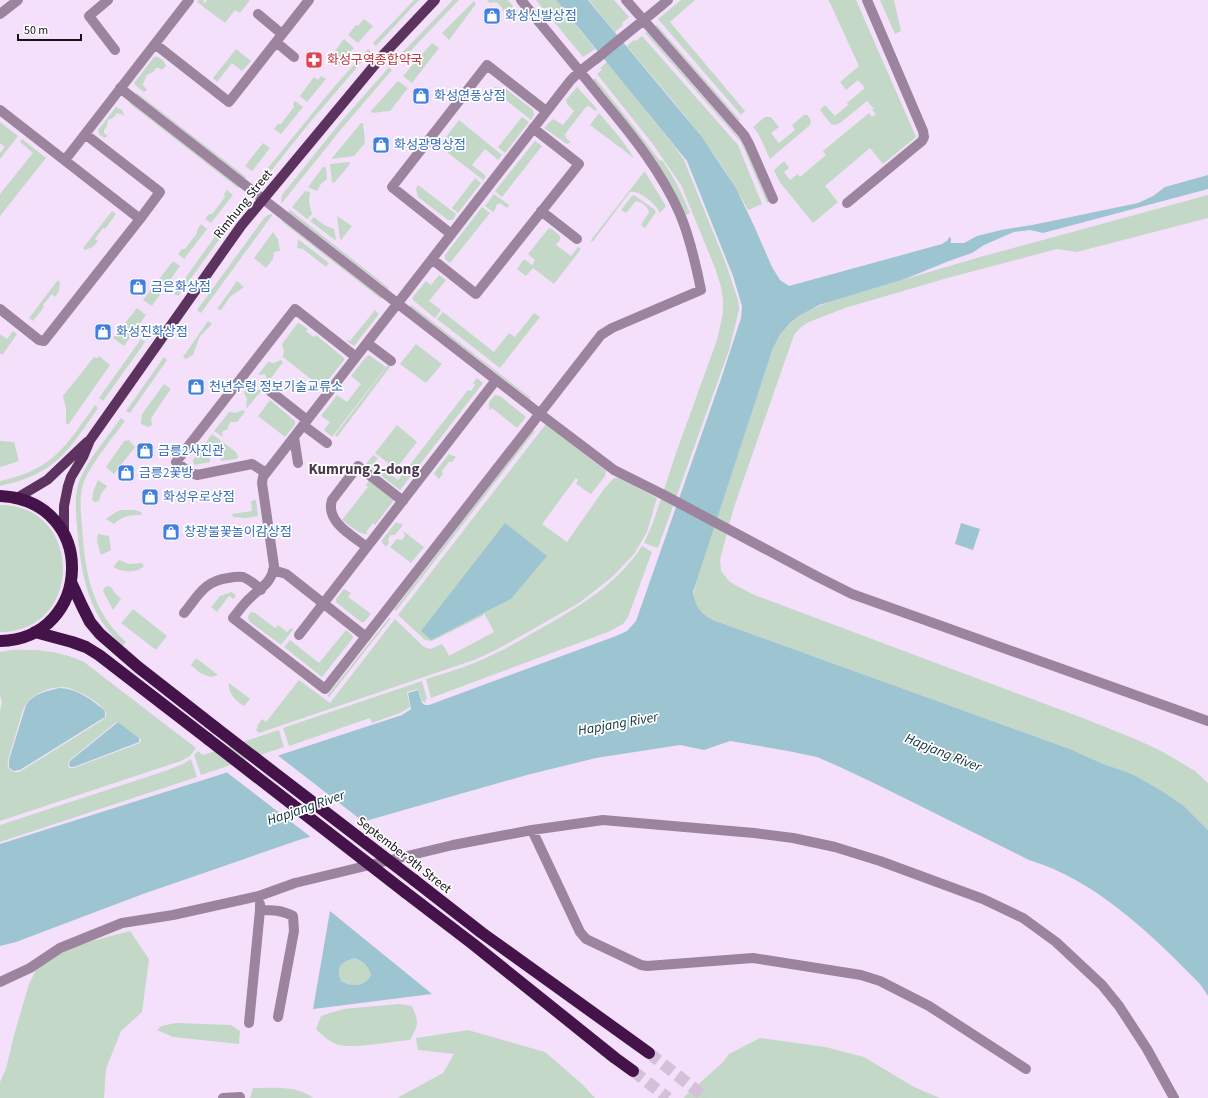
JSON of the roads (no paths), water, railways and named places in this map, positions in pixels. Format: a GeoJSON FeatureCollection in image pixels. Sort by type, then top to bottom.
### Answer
{"type":"FeatureCollection","features":[{"type":"Feature","properties":{"kind":"highway"},"geometry":{"type":"LineString","coordinates":[[0,496],[17,498],[34,504],[48,514],[64,534],[72,557],[71,582],[59,611],[52,619],[35,632],[16,639],[0,641]]}},
{"type":"Feature","properties":{"kind":"highway","name":"September 9th Street"},"geometry":{"type":"LineString","coordinates":[[71,582],[90,622],[100,634],[138,667],[482,933],[649,1053]]}},
{"type":"Feature","properties":{"kind":"highway"},"geometry":{"type":"LineString","coordinates":[[35,632],[86,647],[99,655],[480,949],[615,1058],[633,1070]]}},
{"type":"Feature","properties":{"kind":"main road","name":"Rimhung Street"},"geometry":{"type":"LineString","coordinates":[[17,498],[47,480],[90,440],[218,256],[263,199],[383,55],[435,0]]}},
{"type":"Feature","properties":{"kind":"main road","name":"Rimhung Street"},"geometry":{"type":"LineString","coordinates":[[64,534],[64,506],[68,486],[71,477],[83,458],[90,440]]}},
{"type":"Feature","properties":{"kind":"street"},"geometry":{"type":"LineString","coordinates":[[0,14],[18,0]]}},
{"type":"Feature","properties":{"kind":"street"},"geometry":{"type":"LineString","coordinates":[[108,0],[89,16],[115,50]]}},
{"type":"Feature","properties":{"kind":"street"},"geometry":{"type":"LineString","coordinates":[[65,160],[189,0]]}},
{"type":"Feature","properties":{"kind":"street"},"geometry":{"type":"LineString","coordinates":[[155,44],[229,102],[309,0]]}},
{"type":"Feature","properties":{"kind":"street"},"geometry":{"type":"LineString","coordinates":[[521,0],[580,72],[648,156],[671,195],[680,215],[688,238],[701,290],[606,330],[325,690],[233,618],[248,600],[261,590],[270,578],[274,566],[262,483],[263,477],[570,81],[580,72],[594,60],[629,31],[668,0]]}},
{"type":"Feature","properties":{"kind":"street"},"geometry":{"type":"LineString","coordinates":[[626,0],[744,135],[773,199]]}},
{"type":"Feature","properties":{"kind":"street"},"geometry":{"type":"LineString","coordinates":[[847,203],[922,142],[924,137],[924,131],[868,0]]}},
{"type":"Feature","properties":{"kind":"street"},"geometry":{"type":"LineString","coordinates":[[258,14],[282,34]]}},
{"type":"Feature","properties":{"kind":"street"},"geometry":{"type":"LineString","coordinates":[[276,42],[294,58]]}},
{"type":"Feature","properties":{"kind":"street"},"geometry":{"type":"LineString","coordinates":[[451,234],[392,187],[488,65],[546,112]]}},
{"type":"Feature","properties":{"kind":"street"},"geometry":{"type":"LineString","coordinates":[[120,88],[614,470],[852,594],[1208,721]]}},
{"type":"Feature","properties":{"kind":"street"},"geometry":{"type":"LineString","coordinates":[[0,110],[140,219]]}},
{"type":"Feature","properties":{"kind":"street"},"geometry":{"type":"LineString","coordinates":[[432,259],[476,294],[579,164],[533,128]]}},
{"type":"Feature","properties":{"kind":"street"},"geometry":{"type":"LineString","coordinates":[[0,309],[39,340],[44,341],[160,192],[85,134]]}},
{"type":"Feature","properties":{"kind":"street"},"geometry":{"type":"LineString","coordinates":[[541,211],[577,239]]}},
{"type":"Feature","properties":{"kind":"street"},"geometry":{"type":"LineString","coordinates":[[266,473],[252,464],[197,475],[189,472],[176,462],[295,309],[356,357]]}},
{"type":"Feature","properties":{"kind":"street"},"geometry":{"type":"LineString","coordinates":[[367,343],[391,361]]}},
{"type":"Feature","properties":{"kind":"street"},"geometry":{"type":"LineString","coordinates":[[299,635],[496,380]]}},
{"type":"Feature","properties":{"kind":"street"},"geometry":{"type":"LineString","coordinates":[[270,391],[327,443]]}},
{"type":"Feature","properties":{"kind":"street"},"geometry":{"type":"LineString","coordinates":[[294,437],[298,463]]}},
{"type":"Feature","properties":{"kind":"street"},"geometry":{"type":"LineString","coordinates":[[367,547],[333,518],[330,506],[332,500],[358,466],[403,501]]}},
{"type":"Feature","properties":{"kind":"street"},"geometry":{"type":"LineString","coordinates":[[273,570],[286,574],[366,636]]}},
{"type":"Feature","properties":{"kind":"street"},"geometry":{"type":"LineString","coordinates":[[184,613],[211,582],[221,579],[238,576],[244,578],[261,590]]}},
{"type":"Feature","properties":{"kind":"street"},"geometry":{"type":"LineString","coordinates":[[0,982],[30,968],[60,948],[122,923],[259,896],[295,883],[453,845],[532,830],[604,820],[688,827],[793,838],[835,847],[880,860],[982,899],[1023,918],[1056,942],[1102,985],[1119,1006],[1147,1049],[1174,1098]]}},
{"type":"Feature","properties":{"kind":"street"},"geometry":{"type":"LineString","coordinates":[[532,830],[580,932],[593,942],[646,966],[753,958],[861,975],[886,984],[930,1006],[1026,1069]]}},
{"type":"Feature","properties":{"kind":"street"},"geometry":{"type":"LineString","coordinates":[[249,1023],[260,910],[259,896]]}},
{"type":"Feature","properties":{"kind":"street"},"geometry":{"type":"LineString","coordinates":[[260,910],[275,910],[293,916],[294,931],[278,1017]]}},
{"type":"Feature","properties":{"kind":"street"},"geometry":{"type":"LineString","coordinates":[[223,1098],[240,1097]]}},
{"type":"Feature","properties":{"kind":"water","name":"Hapjang River"},"geometry":{"type":"Polygon","coordinates":[[[556,0],[588,0],[702,137],[736,188],[772,267],[780,280],[789,286],[942,244],[948,240],[949,237],[951,238],[951,243],[964,243],[977,236],[1001,230],[1138,203],[1153,196],[1165,187],[1208,175],[1208,189],[1043,233],[1030,230],[1014,232],[984,245],[972,253],[905,279],[819,305],[799,316],[790,323],[780,335],[773,348],[693,592],[695,602],[699,609],[713,620],[1070,749],[1101,763],[1132,774],[1184,806],[1208,830],[1208,996],[1200,984],[1122,911],[1077,881],[1054,869],[1029,860],[880,786],[817,757],[730,741],[704,750],[680,745],[596,758],[527,775],[299,840],[143,894],[16,942],[0,946],[0,844],[219,775],[402,715],[411,709],[408,693],[418,690],[422,703],[429,705],[616,636],[627,631],[636,621],[721,379],[741,318],[742,306],[733,276],[687,161],[556,0]]]}},
{"type":"Feature","properties":{"kind":"water"},"geometry":{"type":"Polygon","coordinates":[[[505,523],[547,556],[511,599],[431,640],[421,631],[505,523]]]}},
{"type":"Feature","properties":{"kind":"water"},"geometry":{"type":"Polygon","coordinates":[[[961,523],[980,529],[973,550],[955,544],[961,523]]]}},
{"type":"Feature","properties":{"kind":"water"},"geometry":{"type":"Polygon","coordinates":[[[59,688],[65,688],[77,692],[89,698],[104,710],[105,717],[20,770],[13,771],[9,767],[9,760],[26,705],[32,698],[59,688]]]}},
{"type":"Feature","properties":{"kind":"water"},"geometry":{"type":"Polygon","coordinates":[[[118,722],[139,738],[139,742],[74,767],[70,767],[70,761],[118,722]]]}},
{"type":"Feature","properties":{"kind":"water"},"geometry":{"type":"Polygon","coordinates":[[[330,911],[432,994],[313,1009],[330,911]],[[354,958],[343,963],[339,969],[341,981],[358,985],[365,982],[371,975],[365,964],[354,958]]]}},
{"type":"Feature","properties":{"kind":"tunnel"},"geometry":{"type":"LineString","coordinates":[[649,1053],[706,1098]]}},
{"type":"Feature","properties":{"kind":"tunnel"},"geometry":{"type":"LineString","coordinates":[[633,1071],[668,1098]]}},
{"type":"Feature","properties":{"kind":"place","name":"화성신발상점"},"geometry":{"type":"Point","coordinates":[492,16]}},
{"type":"Feature","properties":{"kind":"place","name":"화성구역종합약국"},"geometry":{"type":"Point","coordinates":[314,60]}},
{"type":"Feature","properties":{"kind":"place","name":"화성연풍상점"},"geometry":{"type":"Point","coordinates":[421,96]}},
{"type":"Feature","properties":{"kind":"place","name":"화성광명상점"},"geometry":{"type":"Point","coordinates":[381,145]}},
{"type":"Feature","properties":{"kind":"place","name":"금은화상점"},"geometry":{"type":"Point","coordinates":[138,287]}},
{"type":"Feature","properties":{"kind":"place","name":"화성진화상점"},"geometry":{"type":"Point","coordinates":[103,332]}},
{"type":"Feature","properties":{"kind":"place","name":"천년수령 정보기술교류소"},"geometry":{"type":"Point","coordinates":[196,387]}},
{"type":"Feature","properties":{"kind":"place","name":"금릉2사진관"},"geometry":{"type":"Point","coordinates":[145,451]}},
{"type":"Feature","properties":{"kind":"place","name":"금릉2꽃방"},"geometry":{"type":"Point","coordinates":[126,473]}},
{"type":"Feature","properties":{"kind":"place","name":"화성우로상점"},"geometry":{"type":"Point","coordinates":[150,497]}},
{"type":"Feature","properties":{"kind":"place","name":"창광불꽃놀이감상점"},"geometry":{"type":"Point","coordinates":[171,532]}},
{"type":"Feature","properties":{"kind":"district","name":"Kumrung 2-dong"},"geometry":{"type":"Point","coordinates":[364,469]}}]}
